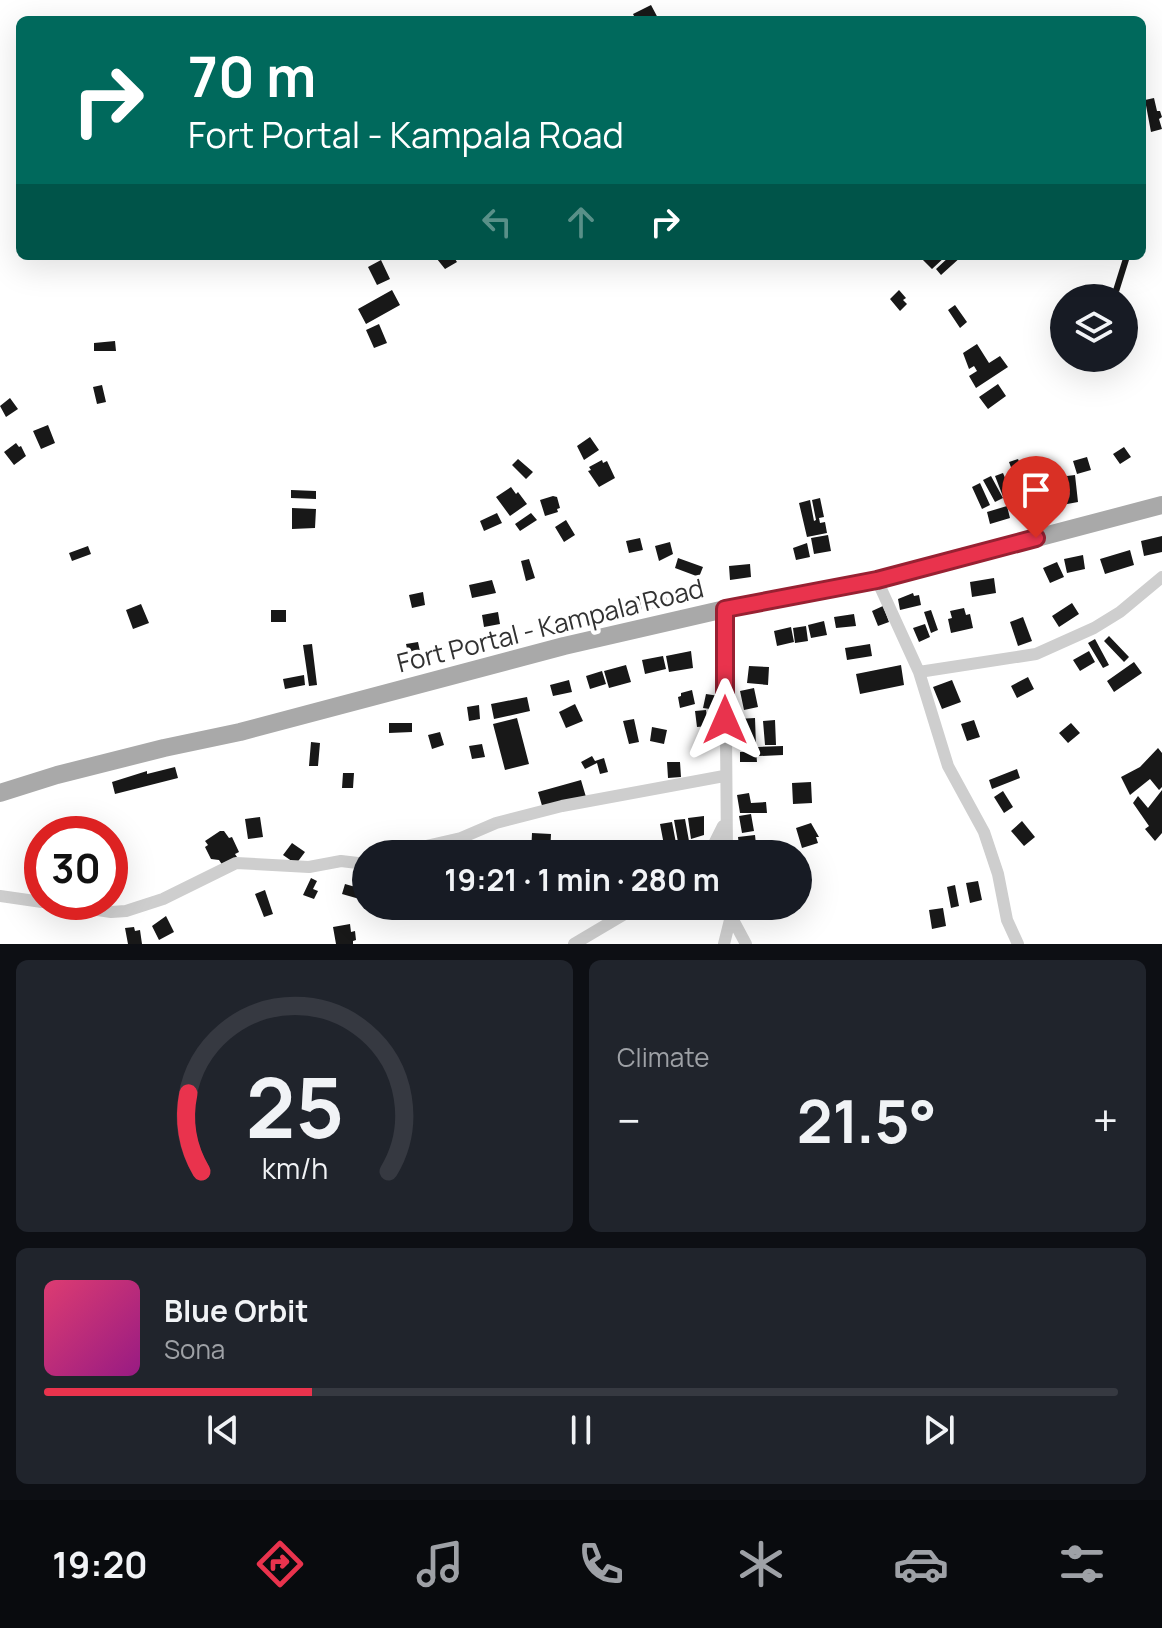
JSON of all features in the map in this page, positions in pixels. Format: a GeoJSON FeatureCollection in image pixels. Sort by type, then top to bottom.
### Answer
{"type":"FeatureCollection","features":[{"type":"Feature","properties":{"kind":"main road","name":"Fort Portal - Kampala Road"},"geometry":{"type":"LineString","coordinates":[[0,793],[57,775],[240,732],[564,646],[725,609],[877,580],[1162,505]]}},
{"type":"Feature","properties":{"kind":"street"},"geometry":{"type":"LineString","coordinates":[[919,672],[1036,654],[1107,620],[1162,577]]}},
{"type":"Feature","properties":{"kind":"street"},"geometry":{"type":"LineString","coordinates":[[877,580],[919,672],[948,766],[984,832],[998,874],[1007,920],[1018,944]]}},
{"type":"Feature","properties":{"kind":"street"},"geometry":{"type":"LineString","coordinates":[[725,609],[726,840]]}},
{"type":"Feature","properties":{"kind":"street"},"geometry":{"type":"LineString","coordinates":[[452,840],[496,823],[562,806],[724,776]]}},
{"type":"Feature","properties":{"kind":"street"},"geometry":{"type":"LineString","coordinates":[[716,840],[725,823]]}},
{"type":"Feature","properties":{"kind":"street"},"geometry":{"type":"LineString","coordinates":[[128,910],[163,899],[236,863],[309,867],[352,862]]}},
{"type":"Feature","properties":{"kind":"street"},"geometry":{"type":"LineString","coordinates":[[0,896],[24,899]]}},
{"type":"Feature","properties":{"kind":"street"},"geometry":{"type":"LineString","coordinates":[[574,944],[614,920]]}},
{"type":"Feature","properties":{"kind":"street"},"geometry":{"type":"LineString","coordinates":[[724,944],[728,920]]}},
{"type":"Feature","properties":{"kind":"street"},"geometry":{"type":"LineString","coordinates":[[734,920],[746,944]]}},
{"type":"Feature","properties":{"kind":"building"},"geometry":{"type":"Polygon","coordinates":[[[651,5],[657,16],[634,16],[651,5]]]}},
{"type":"Feature","properties":{"kind":"building"},"geometry":{"type":"Polygon","coordinates":[[[1154,98],[1162,117],[1159,119],[1162,129],[1151,132],[1146,100],[1154,98]]]}},
{"type":"Feature","properties":{"kind":"building"},"geometry":{"type":"Polygon","coordinates":[[[381,260],[390,279],[377,285],[368,267],[381,260]]]}},
{"type":"Feature","properties":{"kind":"building"},"geometry":{"type":"Polygon","coordinates":[[[438,260],[456,260],[457,262],[445,269],[438,260]]]}},
{"type":"Feature","properties":{"kind":"building"},"geometry":{"type":"Polygon","coordinates":[[[923,260],[942,260],[932,269],[923,260]]]}},
{"type":"Feature","properties":{"kind":"building"},"geometry":{"type":"Polygon","coordinates":[[[946,260],[958,260],[941,275],[936,269],[946,260]]]}},
{"type":"Feature","properties":{"kind":"building"},"geometry":{"type":"Polygon","coordinates":[[[1122,260],[1129,260],[1122,284],[1115,284],[1122,260]]]}},
{"type":"Feature","properties":{"kind":"building"},"geometry":{"type":"Polygon","coordinates":[[[392,290],[400,305],[366,324],[358,309],[392,290]]]}},
{"type":"Feature","properties":{"kind":"building"},"geometry":{"type":"Polygon","coordinates":[[[899,290],[907,304],[900,311],[890,299],[899,290]]]}},
{"type":"Feature","properties":{"kind":"building"},"geometry":{"type":"Polygon","coordinates":[[[955,305],[967,322],[960,328],[948,310],[955,305]]]}},
{"type":"Feature","properties":{"kind":"building"},"geometry":{"type":"Polygon","coordinates":[[[379,324],[387,343],[374,348],[366,330],[379,324]]]}},
{"type":"Feature","properties":{"kind":"building"},"geometry":{"type":"Polygon","coordinates":[[[115,341],[116,351],[94,351],[94,343],[115,341]]]}},
{"type":"Feature","properties":{"kind":"building"},"geometry":{"type":"Polygon","coordinates":[[[977,344],[989,363],[1000,356],[1008,367],[976,388],[969,376],[977,371],[974,366],[969,369],[963,353],[977,344]]]}},
{"type":"Feature","properties":{"kind":"building"},"geometry":{"type":"Polygon","coordinates":[[[998,384],[1006,396],[988,409],[979,397],[998,384]]]}},
{"type":"Feature","properties":{"kind":"building"},"geometry":{"type":"Polygon","coordinates":[[[102,385],[106,402],[97,404],[93,387],[102,385]]]}},
{"type":"Feature","properties":{"kind":"building"},"geometry":{"type":"Polygon","coordinates":[[[10,398],[18,409],[6,417],[0,406],[10,398]]]}},
{"type":"Feature","properties":{"kind":"building"},"geometry":{"type":"Polygon","coordinates":[[[48,425],[55,443],[41,449],[33,431],[48,425]]]}},
{"type":"Feature","properties":{"kind":"building"},"geometry":{"type":"Polygon","coordinates":[[[590,437],[599,450],[584,460],[577,446],[590,437]]]}},
{"type":"Feature","properties":{"kind":"building"},"geometry":{"type":"Polygon","coordinates":[[[16,443],[26,456],[14,465],[4,452],[16,443]]]}},
{"type":"Feature","properties":{"kind":"building"},"geometry":{"type":"Polygon","coordinates":[[[1124,447],[1131,457],[1120,464],[1113,454],[1124,447]]]}},
{"type":"Feature","properties":{"kind":"building"},"geometry":{"type":"Polygon","coordinates":[[[1087,457],[1091,470],[1077,474],[1073,461],[1087,457]]]}},
{"type":"Feature","properties":{"kind":"building"},"geometry":{"type":"Polygon","coordinates":[[[518,459],[533,472],[526,479],[512,465],[518,459]]]}},
{"type":"Feature","properties":{"kind":"building"},"geometry":{"type":"Polygon","coordinates":[[[1018,459],[1031,490],[1021,494],[1009,462],[1018,459]]]}},
{"type":"Feature","properties":{"kind":"building"},"geometry":{"type":"Polygon","coordinates":[[[602,460],[603,463],[607,461],[615,478],[599,487],[588,471],[591,470],[589,467],[602,460]]]}},
{"type":"Feature","properties":{"kind":"building"},"geometry":{"type":"Polygon","coordinates":[[[1003,473],[1012,495],[1004,499],[995,476],[1003,473]]]}},
{"type":"Feature","properties":{"kind":"building"},"geometry":{"type":"Polygon","coordinates":[[[1075,475],[1078,502],[1051,507],[1048,492],[1068,489],[1070,498],[1067,476],[1075,475]]]}},
{"type":"Feature","properties":{"kind":"building"},"geometry":{"type":"Polygon","coordinates":[[[991,476],[1003,498],[995,502],[983,480],[991,476]]]}},
{"type":"Feature","properties":{"kind":"building"},"geometry":{"type":"Polygon","coordinates":[[[980,483],[990,505],[982,509],[972,487],[980,483]]]}},
{"type":"Feature","properties":{"kind":"building"},"geometry":{"type":"Polygon","coordinates":[[[511,487],[527,504],[510,516],[496,497],[511,487]]]}},
{"type":"Feature","properties":{"kind":"building"},"geometry":{"type":"Polygon","coordinates":[[[291,490],[316,491],[316,499],[291,498],[291,490]]]}},
{"type":"Feature","properties":{"kind":"building"},"geometry":{"type":"Polygon","coordinates":[[[557,497],[560,508],[558,512],[545,516],[540,500],[557,497]]]}},
{"type":"Feature","properties":{"kind":"building"},"geometry":{"type":"Polygon","coordinates":[[[820,498],[824,517],[819,518],[820,523],[825,522],[827,533],[807,537],[799,503],[810,500],[814,521],[812,500],[820,498]]]}},
{"type":"Feature","properties":{"kind":"building"},"geometry":{"type":"Polygon","coordinates":[[[1035,499],[1037,510],[1015,516],[1013,505],[1035,499]]]}},
{"type":"Feature","properties":{"kind":"building"},"geometry":{"type":"Polygon","coordinates":[[[1007,506],[1010,518],[990,524],[987,512],[1007,506]]]}},
{"type":"Feature","properties":{"kind":"building"},"geometry":{"type":"Polygon","coordinates":[[[292,508],[316,509],[315,528],[292,529],[292,508]]]}},
{"type":"Feature","properties":{"kind":"building"},"geometry":{"type":"Polygon","coordinates":[[[497,513],[502,523],[484,531],[480,521],[497,513]]]}},
{"type":"Feature","properties":{"kind":"building"},"geometry":{"type":"Polygon","coordinates":[[[531,513],[537,520],[520,531],[515,524],[531,513]]]}},
{"type":"Feature","properties":{"kind":"building"},"geometry":{"type":"Polygon","coordinates":[[[566,520],[575,535],[564,542],[555,527],[566,520]]]}},
{"type":"Feature","properties":{"kind":"building"},"geometry":{"type":"Polygon","coordinates":[[[828,535],[831,551],[814,554],[811,538],[828,535]]]}},
{"type":"Feature","properties":{"kind":"building"},"geometry":{"type":"Polygon","coordinates":[[[1162,536],[1162,552],[1144,556],[1141,541],[1162,536]]]}},
{"type":"Feature","properties":{"kind":"building"},"geometry":{"type":"Polygon","coordinates":[[[640,538],[643,550],[629,553],[626,541],[640,538]]]}},
{"type":"Feature","properties":{"kind":"building"},"geometry":{"type":"Polygon","coordinates":[[[670,542],[673,554],[659,561],[655,546],[670,542]]]}},
{"type":"Feature","properties":{"kind":"building"},"geometry":{"type":"Polygon","coordinates":[[[807,543],[810,557],[796,560],[793,548],[807,543]]]}},
{"type":"Feature","properties":{"kind":"building"},"geometry":{"type":"Polygon","coordinates":[[[88,546],[91,554],[72,561],[69,553],[88,546]]]}},
{"type":"Feature","properties":{"kind":"building"},"geometry":{"type":"Polygon","coordinates":[[[1130,550],[1134,565],[1105,574],[1100,559],[1130,550]]]}},
{"type":"Feature","properties":{"kind":"building"},"geometry":{"type":"Polygon","coordinates":[[[1083,555],[1085,569],[1067,573],[1064,559],[1083,555]]]}},
{"type":"Feature","properties":{"kind":"building"},"geometry":{"type":"Polygon","coordinates":[[[678,558],[703,567],[699,577],[675,568],[678,558]]]}},
{"type":"Feature","properties":{"kind":"building"},"geometry":{"type":"Polygon","coordinates":[[[529,559],[535,578],[526,581],[521,561],[529,559]]]}},
{"type":"Feature","properties":{"kind":"building"},"geometry":{"type":"Polygon","coordinates":[[[1057,562],[1064,577],[1050,583],[1043,568],[1057,562]]]}},
{"type":"Feature","properties":{"kind":"building"},"geometry":{"type":"Polygon","coordinates":[[[750,564],[751,577],[730,580],[729,566],[750,564]]]}},
{"type":"Feature","properties":{"kind":"building"},"geometry":{"type":"Polygon","coordinates":[[[994,578],[996,593],[972,597],[970,582],[994,578]]]}},
{"type":"Feature","properties":{"kind":"building"},"geometry":{"type":"Polygon","coordinates":[[[492,580],[496,593],[472,598],[469,585],[492,580]]]}},
{"type":"Feature","properties":{"kind":"building"},"geometry":{"type":"Polygon","coordinates":[[[423,592],[425,605],[412,608],[409,595],[423,592]]]}},
{"type":"Feature","properties":{"kind":"building"},"geometry":{"type":"Polygon","coordinates":[[[665,592],[668,605],[645,610],[643,597],[665,592]]]}},
{"type":"Feature","properties":{"kind":"building"},"geometry":{"type":"Polygon","coordinates":[[[913,593],[914,596],[919,595],[921,605],[900,610],[898,599],[913,593]]]}},
{"type":"Feature","properties":{"kind":"building"},"geometry":{"type":"Polygon","coordinates":[[[639,596],[642,611],[628,614],[625,599],[639,596]]]}},
{"type":"Feature","properties":{"kind":"building"},"geometry":{"type":"Polygon","coordinates":[[[1072,603],[1079,614],[1059,627],[1052,616],[1072,603]]]}},
{"type":"Feature","properties":{"kind":"building"},"geometry":{"type":"Polygon","coordinates":[[[141,604],[149,623],[133,629],[126,610],[141,604]]]}},
{"type":"Feature","properties":{"kind":"building"},"geometry":{"type":"Polygon","coordinates":[[[883,606],[889,622],[878,626],[872,611],[883,606]]]}},
{"type":"Feature","properties":{"kind":"building"},"geometry":{"type":"Polygon","coordinates":[[[964,608],[966,615],[970,614],[973,628],[951,633],[950,611],[964,608]]]}},
{"type":"Feature","properties":{"kind":"building"},"geometry":{"type":"Polygon","coordinates":[[[271,610],[286,610],[286,622],[271,622],[271,610]]]}},
{"type":"Feature","properties":{"kind":"building"},"geometry":{"type":"Polygon","coordinates":[[[931,610],[938,630],[931,633],[924,612],[931,610]]]}},
{"type":"Feature","properties":{"kind":"building"},"geometry":{"type":"Polygon","coordinates":[[[498,612],[500,624],[484,627],[482,615],[498,612]]]}},
{"type":"Feature","properties":{"kind":"building"},"geometry":{"type":"Polygon","coordinates":[[[854,614],[856,626],[836,628],[834,617],[854,614]]]}},
{"type":"Feature","properties":{"kind":"building"},"geometry":{"type":"Polygon","coordinates":[[[1023,617],[1032,641],[1018,646],[1010,622],[1023,617]]]}},
{"type":"Feature","properties":{"kind":"building"},"geometry":{"type":"Polygon","coordinates":[[[824,621],[827,635],[811,638],[808,625],[824,621]]]}},
{"type":"Feature","properties":{"kind":"building"},"geometry":{"type":"Polygon","coordinates":[[[925,624],[930,637],[919,642],[913,628],[925,624]]]}},
{"type":"Feature","properties":{"kind":"building"},"geometry":{"type":"Polygon","coordinates":[[[806,626],[808,641],[795,643],[793,628],[806,626]]]}},
{"type":"Feature","properties":{"kind":"building"},"geometry":{"type":"Polygon","coordinates":[[[791,627],[794,642],[777,646],[774,631],[791,627]]]}},
{"type":"Feature","properties":{"kind":"building"},"geometry":{"type":"Polygon","coordinates":[[[1109,636],[1129,657],[1124,662],[1104,641],[1109,636]]]}},
{"type":"Feature","properties":{"kind":"building"},"geometry":{"type":"Polygon","coordinates":[[[1095,639],[1109,665],[1103,668],[1088,643],[1095,639]]]}},
{"type":"Feature","properties":{"kind":"building"},"geometry":{"type":"Polygon","coordinates":[[[418,642],[421,656],[409,658],[406,644],[418,642]]]}},
{"type":"Feature","properties":{"kind":"building"},"geometry":{"type":"Polygon","coordinates":[[[312,644],[317,685],[309,686],[303,645],[312,644]]]}},
{"type":"Feature","properties":{"kind":"building"},"geometry":{"type":"Polygon","coordinates":[[[870,644],[872,656],[847,660],[845,648],[870,644]]]}},
{"type":"Feature","properties":{"kind":"building"},"geometry":{"type":"Polygon","coordinates":[[[691,651],[693,668],[669,672],[666,656],[691,651]]]}},
{"type":"Feature","properties":{"kind":"building"},"geometry":{"type":"Polygon","coordinates":[[[1089,651],[1095,662],[1080,671],[1073,660],[1089,651]]]}},
{"type":"Feature","properties":{"kind":"building"},"geometry":{"type":"Polygon","coordinates":[[[663,656],[666,669],[645,674],[642,660],[663,656]]]}},
{"type":"Feature","properties":{"kind":"building"},"geometry":{"type":"Polygon","coordinates":[[[1134,662],[1142,673],[1114,692],[1107,681],[1134,662]]]}},
{"type":"Feature","properties":{"kind":"building"},"geometry":{"type":"Polygon","coordinates":[[[626,665],[631,682],[609,688],[604,671],[626,665]]]}},
{"type":"Feature","properties":{"kind":"building"},"geometry":{"type":"Polygon","coordinates":[[[901,665],[904,685],[860,694],[856,674],[901,665]]]}},
{"type":"Feature","properties":{"kind":"building"},"geometry":{"type":"Polygon","coordinates":[[[749,666],[769,667],[768,685],[747,683],[749,666]]]}},
{"type":"Feature","properties":{"kind":"building"},"geometry":{"type":"Polygon","coordinates":[[[602,671],[606,684],[590,689],[586,676],[602,671]]]}},
{"type":"Feature","properties":{"kind":"building"},"geometry":{"type":"Polygon","coordinates":[[[304,675],[305,685],[285,689],[283,679],[304,675]]]}},
{"type":"Feature","properties":{"kind":"building"},"geometry":{"type":"Polygon","coordinates":[[[1028,677],[1034,689],[1017,698],[1011,686],[1028,677]]]}},
{"type":"Feature","properties":{"kind":"building"},"geometry":{"type":"Polygon","coordinates":[[[569,680],[572,692],[553,696],[550,685],[569,680]]]}},
{"type":"Feature","properties":{"kind":"building"},"geometry":{"type":"Polygon","coordinates":[[[952,680],[961,702],[942,709],[933,687],[952,680]]]}},
{"type":"Feature","properties":{"kind":"building"},"geometry":{"type":"Polygon","coordinates":[[[754,688],[758,707],[744,710],[740,691],[754,688]]]}},
{"type":"Feature","properties":{"kind":"building"},"geometry":{"type":"Polygon","coordinates":[[[692,690],[695,704],[680,708],[678,697],[692,690]]]}},
{"type":"Feature","properties":{"kind":"building"},"geometry":{"type":"Polygon","coordinates":[[[706,694],[719,696],[717,710],[703,708],[706,694]]]}},
{"type":"Feature","properties":{"kind":"building"},"geometry":{"type":"Polygon","coordinates":[[[527,697],[530,711],[494,719],[491,704],[527,697]]]}},
{"type":"Feature","properties":{"kind":"building"},"geometry":{"type":"Polygon","coordinates":[[[575,704],[583,721],[566,728],[559,712],[575,704]]]}},
{"type":"Feature","properties":{"kind":"building"},"geometry":{"type":"Polygon","coordinates":[[[479,705],[480,719],[469,721],[467,707],[479,705]]]}},
{"type":"Feature","properties":{"kind":"building"},"geometry":{"type":"Polygon","coordinates":[[[706,710],[708,726],[697,727],[695,711],[706,710]]]}},
{"type":"Feature","properties":{"kind":"building"},"geometry":{"type":"Polygon","coordinates":[[[517,718],[529,764],[505,770],[493,724],[517,718]]]}},
{"type":"Feature","properties":{"kind":"building"},"geometry":{"type":"Polygon","coordinates":[[[755,718],[756,747],[739,748],[737,719],[755,718]]]}},
{"type":"Feature","properties":{"kind":"building"},"geometry":{"type":"Polygon","coordinates":[[[634,719],[639,742],[629,744],[623,721],[634,719]]]}},
{"type":"Feature","properties":{"kind":"building"},"geometry":{"type":"Polygon","coordinates":[[[775,720],[776,745],[765,745],[763,721],[775,720]]]}},
{"type":"Feature","properties":{"kind":"building"},"geometry":{"type":"Polygon","coordinates":[[[974,720],[980,737],[967,741],[961,724],[974,720]]]}},
{"type":"Feature","properties":{"kind":"building"},"geometry":{"type":"Polygon","coordinates":[[[389,723],[412,723],[412,732],[389,733],[389,723]]]}},
{"type":"Feature","properties":{"kind":"building"},"geometry":{"type":"Polygon","coordinates":[[[1071,723],[1080,733],[1068,743],[1059,733],[1071,723]]]}},
{"type":"Feature","properties":{"kind":"building"},"geometry":{"type":"Polygon","coordinates":[[[652,727],[667,730],[664,744],[650,741],[652,727]]]}},
{"type":"Feature","properties":{"kind":"building"},"geometry":{"type":"Polygon","coordinates":[[[440,732],[444,745],[432,749],[428,735],[440,732]]]}},
{"type":"Feature","properties":{"kind":"building"},"geometry":{"type":"Polygon","coordinates":[[[311,742],[320,743],[318,766],[309,766],[311,742]]]}},
{"type":"Feature","properties":{"kind":"building"},"geometry":{"type":"Polygon","coordinates":[[[482,744],[485,757],[472,759],[469,746],[482,744]]]}},
{"type":"Feature","properties":{"kind":"building"},"geometry":{"type":"Polygon","coordinates":[[[783,746],[783,755],[759,756],[758,747],[783,746]]]}},
{"type":"Feature","properties":{"kind":"building"},"geometry":{"type":"Polygon","coordinates":[[[1158,748],[1162,753],[1162,787],[1159,790],[1150,779],[1130,795],[1121,777],[1140,767],[1158,748]]]}},
{"type":"Feature","properties":{"kind":"building"},"geometry":{"type":"Polygon","coordinates":[[[756,751],[757,762],[740,762],[740,752],[756,751]]]}},
{"type":"Feature","properties":{"kind":"building"},"geometry":{"type":"Polygon","coordinates":[[[592,756],[595,761],[604,758],[608,772],[600,774],[597,763],[585,769],[581,762],[592,756]]]}},
{"type":"Feature","properties":{"kind":"building"},"geometry":{"type":"Polygon","coordinates":[[[667,762],[680,762],[681,777],[668,778],[667,762]]]}},
{"type":"Feature","properties":{"kind":"building"},"geometry":{"type":"Polygon","coordinates":[[[175,767],[178,778],[115,794],[112,782],[147,771],[147,774],[175,767]]]}},
{"type":"Feature","properties":{"kind":"building"},"geometry":{"type":"Polygon","coordinates":[[[1017,769],[1020,778],[992,789],[989,780],[1017,769]]]}},
{"type":"Feature","properties":{"kind":"building"},"geometry":{"type":"Polygon","coordinates":[[[343,773],[354,773],[353,788],[342,788],[343,773]]]}},
{"type":"Feature","properties":{"kind":"building"},"geometry":{"type":"Polygon","coordinates":[[[581,780],[586,797],[543,809],[538,792],[581,780]]]}},
{"type":"Feature","properties":{"kind":"building"},"geometry":{"type":"Polygon","coordinates":[[[811,782],[812,803],[793,804],[792,783],[811,782]]]}},
{"type":"Feature","properties":{"kind":"building"},"geometry":{"type":"Polygon","coordinates":[[[1162,790],[1162,833],[1155,841],[1145,829],[1149,826],[1133,803],[1138,796],[1148,808],[1162,790]]]}},
{"type":"Feature","properties":{"kind":"building"},"geometry":{"type":"Polygon","coordinates":[[[1003,791],[1013,807],[1004,813],[994,797],[1003,791]]]}},
{"type":"Feature","properties":{"kind":"building"},"geometry":{"type":"Polygon","coordinates":[[[749,793],[751,803],[766,802],[767,813],[740,813],[737,795],[749,793]]]}},
{"type":"Feature","properties":{"kind":"building"},"geometry":{"type":"Polygon","coordinates":[[[751,814],[754,831],[742,833],[739,816],[751,814]]]}},
{"type":"Feature","properties":{"kind":"building"},"geometry":{"type":"Polygon","coordinates":[[[704,816],[704,835],[691,839],[688,818],[704,816]]]}},
{"type":"Feature","properties":{"kind":"building"},"geometry":{"type":"Polygon","coordinates":[[[260,817],[263,837],[248,839],[245,819],[260,817]]]}},
{"type":"Feature","properties":{"kind":"building"},"geometry":{"type":"Polygon","coordinates":[[[685,819],[689,840],[678,840],[674,820],[685,819]]]}},
{"type":"Feature","properties":{"kind":"building"},"geometry":{"type":"Polygon","coordinates":[[[1022,821],[1035,837],[1024,846],[1011,831],[1022,821]]]}},
{"type":"Feature","properties":{"kind":"building"},"geometry":{"type":"Polygon","coordinates":[[[672,822],[675,840],[663,840],[660,824],[672,822]]]}},
{"type":"Feature","properties":{"kind":"building"},"geometry":{"type":"Polygon","coordinates":[[[811,823],[819,837],[816,837],[818,843],[812,845],[812,840],[800,840],[796,828],[811,823]]]}},
{"type":"Feature","properties":{"kind":"building"},"geometry":{"type":"Polygon","coordinates":[[[220,831],[232,837],[239,852],[235,854],[237,857],[223,866],[219,860],[211,859],[205,847],[208,845],[205,841],[220,831]]]}},
{"type":"Feature","properties":{"kind":"building"},"geometry":{"type":"Polygon","coordinates":[[[532,833],[551,834],[551,840],[532,840],[532,833]]]}},
{"type":"Feature","properties":{"kind":"building"},"geometry":{"type":"Polygon","coordinates":[[[755,835],[756,840],[738,840],[738,837],[755,835]]]}},
{"type":"Feature","properties":{"kind":"building"},"geometry":{"type":"Polygon","coordinates":[[[292,843],[305,852],[296,864],[283,855],[292,843]]]}},
{"type":"Feature","properties":{"kind":"building"},"geometry":{"type":"Polygon","coordinates":[[[311,878],[317,881],[313,889],[318,891],[314,899],[303,895],[311,878]]]}},
{"type":"Feature","properties":{"kind":"building"},"geometry":{"type":"Polygon","coordinates":[[[978,881],[982,900],[970,903],[966,883],[978,881]]]}},
{"type":"Feature","properties":{"kind":"building"},"geometry":{"type":"Polygon","coordinates":[[[345,884],[352,886],[352,897],[342,894],[345,884]]]}},
{"type":"Feature","properties":{"kind":"building"},"geometry":{"type":"Polygon","coordinates":[[[955,885],[959,906],[951,908],[947,887],[955,885]]]}},
{"type":"Feature","properties":{"kind":"building"},"geometry":{"type":"Polygon","coordinates":[[[265,890],[273,914],[264,917],[255,894],[265,890]]]}},
{"type":"Feature","properties":{"kind":"building"},"geometry":{"type":"Polygon","coordinates":[[[943,908],[946,926],[932,929],[929,910],[943,908]]]}},
{"type":"Feature","properties":{"kind":"building"},"geometry":{"type":"Polygon","coordinates":[[[166,916],[174,932],[159,940],[152,926],[166,916]]]}},
{"type":"Feature","properties":{"kind":"building"},"geometry":{"type":"Polygon","coordinates":[[[350,924],[356,940],[353,944],[336,944],[333,927],[350,924]]]}},
{"type":"Feature","properties":{"kind":"building"},"geometry":{"type":"Polygon","coordinates":[[[134,927],[135,931],[140,930],[142,944],[128,944],[125,928],[134,927]]]}},
{"type":"Feature","properties":{"kind":"route"},"geometry":{"type":"LineString","coordinates":[[725,720],[725,609],[877,580],[1036,538]]}}]}
